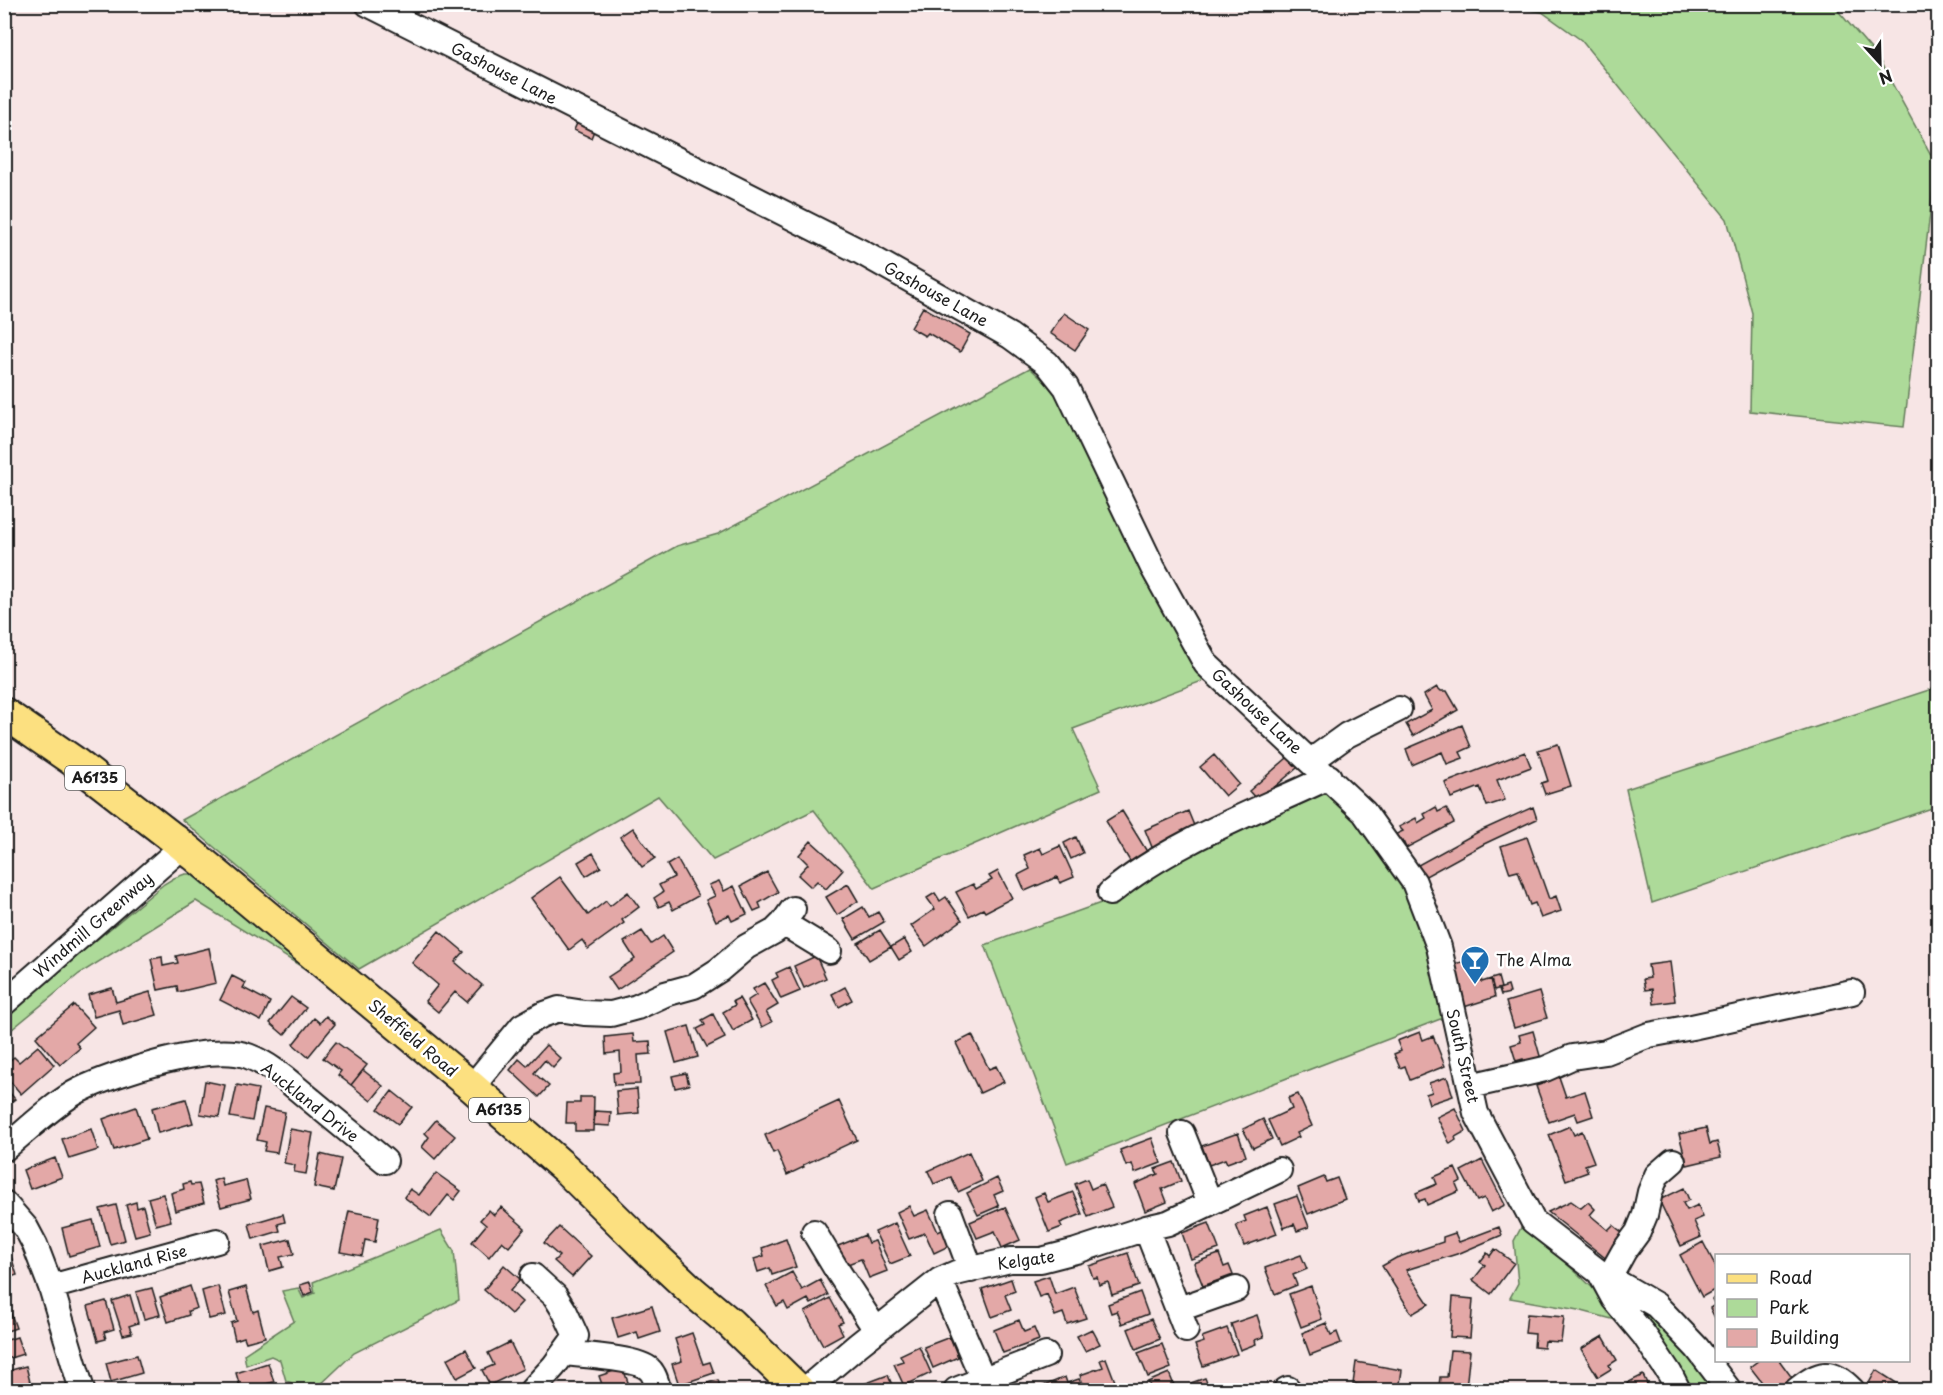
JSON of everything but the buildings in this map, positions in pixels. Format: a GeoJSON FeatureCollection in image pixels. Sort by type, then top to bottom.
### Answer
{"type":"FeatureCollection","features":[{"type":"Feature","properties":{"kind":"main road","name":"Sheffield Road"},"geometry":{"type":"LineString","coordinates":[[4,713],[72,760],[183,846],[472,1087],[567,1170],[655,1256],[730,1323],[799,1390]]}},
{"type":"Feature","properties":{"kind":"street","name":"Gashouse Lane"},"geometry":{"type":"LineString","coordinates":[[368,4],[861,252],[1010,336],[1047,363],[1066,387],[1153,568],[1206,664],[1329,777]]}},
{"type":"Feature","properties":{"kind":"street"},"geometry":{"type":"LineString","coordinates":[[1311,761],[1347,735],[1399,709]]}},
{"type":"Feature","properties":{"kind":"street"},"geometry":{"type":"LineString","coordinates":[[1110,893],[1131,875],[1187,843],[1329,777]]}},
{"type":"Feature","properties":{"kind":"street","name":"South Street"},"geometry":{"type":"LineString","coordinates":[[1329,777],[1364,812],[1414,882],[1439,947],[1476,1113],[1533,1221],[1604,1275],[1656,1305],[1696,1348],[1729,1390]]}},
{"type":"Feature","properties":{"kind":"street","name":"Windmill Greenway"},"geometry":{"type":"LineString","coordinates":[[4,1003],[183,846]]}},
{"type":"Feature","properties":{"kind":"street"},"geometry":{"type":"LineString","coordinates":[[472,1087],[522,1026],[542,1015],[559,1010],[611,1014],[694,986],[719,970],[746,947],[775,931],[788,916],[829,951]]}},
{"type":"Feature","properties":{"kind":"street"},"geometry":{"type":"LineString","coordinates":[[1470,1086],[1545,1069],[1572,1057],[1606,1052],[1649,1035],[1852,992]]}},
{"type":"Feature","properties":{"kind":"street","name":"Auckland Drive"},"geometry":{"type":"LineString","coordinates":[[4,1149],[79,1090],[140,1068],[194,1054],[222,1052],[246,1055],[272,1068],[385,1161]]}},
{"type":"Feature","properties":{"kind":"street"},"geometry":{"type":"LineString","coordinates":[[1182,1133],[1210,1203]]}},
{"type":"Feature","properties":{"kind":"street"},"geometry":{"type":"LineString","coordinates":[[1673,1161],[1657,1175],[1650,1192],[1646,1215],[1638,1232],[1604,1275],[1614,1299],[1644,1335],[1678,1390]]}},
{"type":"Feature","properties":{"kind":"street","name":"Kelgate"},"geometry":{"type":"LineString","coordinates":[[805,1390],[940,1280],[956,1273],[1011,1260],[1041,1260],[1168,1223],[1279,1170]]}},
{"type":"Feature","properties":{"kind":"street"},"geometry":{"type":"LineString","coordinates":[[4,1203],[26,1228],[35,1245],[51,1287],[82,1390]]}},
{"type":"Feature","properties":{"kind":"street"},"geometry":{"type":"LineString","coordinates":[[950,1214],[971,1270]]}},
{"type":"Feature","properties":{"kind":"street"},"geometry":{"type":"LineString","coordinates":[[1146,1228],[1182,1320],[1236,1289]]}},
{"type":"Feature","properties":{"kind":"street"},"geometry":{"type":"LineString","coordinates":[[814,1232],[876,1330]]}},
{"type":"Feature","properties":{"kind":"street","name":"Auckland Rise"},"geometry":{"type":"LineString","coordinates":[[51,1287],[217,1241]]}},
{"type":"Feature","properties":{"kind":"street"},"geometry":{"type":"LineString","coordinates":[[532,1276],[555,1296],[565,1312],[570,1345],[532,1390]]}},
{"type":"Feature","properties":{"kind":"street"},"geometry":{"type":"LineString","coordinates":[[940,1280],[983,1379]]}},
{"type":"Feature","properties":{"kind":"street"},"geometry":{"type":"LineString","coordinates":[[570,1345],[648,1367],[659,1390]]}},
{"type":"Feature","properties":{"kind":"street"},"geometry":{"type":"LineString","coordinates":[[956,1390],[1046,1354]]}},
{"type":"Feature","properties":{"kind":"street"},"geometry":{"type":"LineString","coordinates":[[1797,1390],[1821,1374],[1841,1379],[1852,1390]]}},
{"type":"Feature","properties":{"kind":"green space"},"geometry":{"type":"Polygon","coordinates":[[[1503,5],[1833,5],[1877,56],[1936,164],[1904,427],[1750,411],[1752,313],[1727,219],[1581,40],[1542,12],[1503,5]]]}},
{"type":"Feature","properties":{"kind":"green space"},"geometry":{"type":"Polygon","coordinates":[[[1030,368],[1061,397],[1194,664],[1205,680],[1073,729],[1101,789],[874,888],[814,810],[713,860],[658,796],[359,969],[182,820],[677,546],[718,534],[1030,368]]]}},
{"type":"Feature","properties":{"kind":"green space"},"geometry":{"type":"Polygon","coordinates":[[[1938,687],[1938,806],[1652,903],[1626,789],[1938,687]]]}},
{"type":"Feature","properties":{"kind":"green space"},"geometry":{"type":"Polygon","coordinates":[[[1330,787],[1369,837],[1404,890],[1421,929],[1443,1018],[1067,1163],[985,945],[1109,900],[1139,879],[1330,787]]]}},
{"type":"Feature","properties":{"kind":"green space"},"geometry":{"type":"Polygon","coordinates":[[[185,874],[199,874],[331,985],[196,901],[79,974],[5,1035],[5,1016],[164,884],[185,874]]]}},
{"type":"Feature","properties":{"kind":"green space"},"geometry":{"type":"Polygon","coordinates":[[[1522,1226],[1588,1283],[1623,1322],[1578,1310],[1510,1298],[1518,1283],[1514,1241],[1522,1226]]]}},
{"type":"Feature","properties":{"kind":"green space"},"geometry":{"type":"Polygon","coordinates":[[[441,1230],[454,1251],[459,1300],[354,1353],[319,1386],[301,1386],[286,1381],[280,1360],[271,1356],[246,1365],[244,1354],[294,1321],[282,1291],[298,1288],[303,1298],[315,1293],[313,1282],[441,1230]]]}},
{"type":"Feature","properties":{"kind":"green space"},"geometry":{"type":"Polygon","coordinates":[[[1620,1294],[1670,1330],[1717,1390],[1689,1390],[1668,1351],[1620,1294]]]}},
{"type":"Feature","properties":{"kind":"place","name":"The Alma"},"geometry":{"type":"Point","coordinates":[1475,986]}}]}
